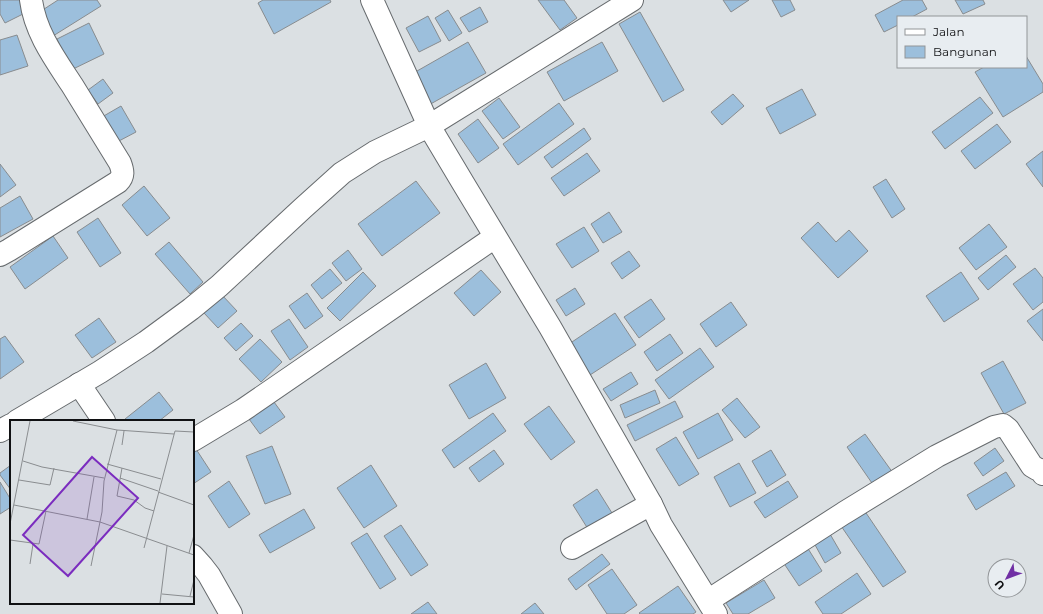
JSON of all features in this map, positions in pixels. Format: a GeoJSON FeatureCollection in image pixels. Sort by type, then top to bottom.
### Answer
{"type":"FeatureCollection","features":[{"type":"Feature","properties":{"kind":"street"},"geometry":{"type":"LineString","coordinates":[[0,255],[118,182],[123,174],[123,169],[120,163],[46,42],[34,18],[31,0]]}},
{"type":"Feature","properties":{"kind":"street"},"geometry":{"type":"LineString","coordinates":[[372,0],[429,126],[550,327],[651,504],[661,525],[713,607],[844,513],[936,456],[994,427],[1003,425],[1008,429],[1032,466],[1042,471]]}},
{"type":"Feature","properties":{"kind":"street"},"geometry":{"type":"LineString","coordinates":[[19,420],[100,372],[146,342],[191,309],[219,286],[342,173],[375,152],[429,126],[632,0]]}},
{"type":"Feature","properties":{"kind":"street"},"geometry":{"type":"LineString","coordinates":[[194,439],[243,410],[495,237]]}},
{"type":"Feature","properties":{"kind":"street"},"geometry":{"type":"LineString","coordinates":[[80,384],[103,420]]}},
{"type":"Feature","properties":{"kind":"street"},"geometry":{"type":"LineString","coordinates":[[0,431],[10,426]]}},
{"type":"Feature","properties":{"kind":"street"},"geometry":{"type":"LineString","coordinates":[[572,548],[651,504]]}},
{"type":"Feature","properties":{"kind":"street"},"geometry":{"type":"LineString","coordinates":[[194,557],[209,575],[231,614]]}},
{"type":"Feature","properties":{"kind":"building"},"geometry":{"type":"Polygon","coordinates":[[[0,0],[24,0],[29,11],[5,23],[0,14],[0,0]]]}},
{"type":"Feature","properties":{"kind":"building"},"geometry":{"type":"Polygon","coordinates":[[[58,0],[97,0],[101,6],[53,36],[38,13],[58,0]]]}},
{"type":"Feature","properties":{"kind":"building"},"geometry":{"type":"Polygon","coordinates":[[[263,0],[330,0],[331,2],[274,34],[258,3],[263,0]]]}},
{"type":"Feature","properties":{"kind":"building"},"geometry":{"type":"Polygon","coordinates":[[[538,0],[564,0],[577,18],[560,30],[538,0]]]}},
{"type":"Feature","properties":{"kind":"building"},"geometry":{"type":"Polygon","coordinates":[[[723,0],[749,0],[731,12],[723,0]]]}},
{"type":"Feature","properties":{"kind":"building"},"geometry":{"type":"Polygon","coordinates":[[[772,0],[790,0],[795,10],[781,17],[772,0]]]}},
{"type":"Feature","properties":{"kind":"building"},"geometry":{"type":"Polygon","coordinates":[[[903,0],[922,0],[927,9],[914,16],[897,16],[897,26],[884,32],[875,15],[903,0]]]}},
{"type":"Feature","properties":{"kind":"building"},"geometry":{"type":"Polygon","coordinates":[[[955,0],[983,0],[985,4],[963,14],[955,0]]]}},
{"type":"Feature","properties":{"kind":"building"},"geometry":{"type":"Polygon","coordinates":[[[480,7],[488,22],[469,32],[460,18],[480,7]]]}},
{"type":"Feature","properties":{"kind":"building"},"geometry":{"type":"Polygon","coordinates":[[[448,10],[462,33],[449,41],[435,18],[448,10]]]}},
{"type":"Feature","properties":{"kind":"building"},"geometry":{"type":"Polygon","coordinates":[[[640,12],[684,90],[663,102],[619,24],[640,12]]]}},
{"type":"Feature","properties":{"kind":"building"},"geometry":{"type":"Polygon","coordinates":[[[428,16],[441,41],[419,52],[406,28],[428,16]]]}},
{"type":"Feature","properties":{"kind":"building"},"geometry":{"type":"Polygon","coordinates":[[[89,23],[104,54],[71,70],[57,39],[89,23]]]}},
{"type":"Feature","properties":{"kind":"building"},"geometry":{"type":"Polygon","coordinates":[[[17,35],[28,66],[0,75],[0,40],[17,35]]]}},
{"type":"Feature","properties":{"kind":"building"},"geometry":{"type":"Polygon","coordinates":[[[468,42],[486,73],[427,106],[410,75],[468,42]]]}},
{"type":"Feature","properties":{"kind":"building"},"geometry":{"type":"Polygon","coordinates":[[[602,42],[618,71],[564,101],[547,72],[602,42]]]}},
{"type":"Feature","properties":{"kind":"building"},"geometry":{"type":"Polygon","coordinates":[[[1027,58],[1043,84],[1043,92],[1003,117],[975,72],[982,68],[1027,68],[1027,58]]]}},
{"type":"Feature","properties":{"kind":"building"},"geometry":{"type":"Polygon","coordinates":[[[103,79],[113,93],[98,104],[88,90],[103,79]]]}},
{"type":"Feature","properties":{"kind":"building"},"geometry":{"type":"Polygon","coordinates":[[[802,89],[816,115],[780,134],[766,108],[802,89]]]}},
{"type":"Feature","properties":{"kind":"building"},"geometry":{"type":"Polygon","coordinates":[[[733,94],[744,106],[722,125],[711,112],[733,94]]]}},
{"type":"Feature","properties":{"kind":"building"},"geometry":{"type":"Polygon","coordinates":[[[980,97],[993,113],[945,149],[932,132],[980,97]]]}},
{"type":"Feature","properties":{"kind":"building"},"geometry":{"type":"Polygon","coordinates":[[[499,98],[520,127],[503,139],[482,111],[499,98]]]}},
{"type":"Feature","properties":{"kind":"building"},"geometry":{"type":"Polygon","coordinates":[[[559,103],[574,124],[518,165],[503,144],[559,103]]]}},
{"type":"Feature","properties":{"kind":"building"},"geometry":{"type":"Polygon","coordinates":[[[121,106],[136,132],[117,142],[102,117],[121,106]]]}},
{"type":"Feature","properties":{"kind":"building"},"geometry":{"type":"Polygon","coordinates":[[[478,119],[499,148],[478,163],[458,134],[478,119]]]}},
{"type":"Feature","properties":{"kind":"building"},"geometry":{"type":"Polygon","coordinates":[[[997,124],[1011,142],[975,169],[961,151],[997,124]]]}},
{"type":"Feature","properties":{"kind":"building"},"geometry":{"type":"Polygon","coordinates":[[[584,128],[591,139],[552,168],[544,157],[584,128]]]}},
{"type":"Feature","properties":{"kind":"building"},"geometry":{"type":"Polygon","coordinates":[[[1043,151],[1043,187],[1026,164],[1043,151]]]}},
{"type":"Feature","properties":{"kind":"building"},"geometry":{"type":"Polygon","coordinates":[[[587,153],[600,171],[564,196],[551,178],[587,153]]]}},
{"type":"Feature","properties":{"kind":"building"},"geometry":{"type":"Polygon","coordinates":[[[0,164],[16,185],[0,197],[0,164]]]}},
{"type":"Feature","properties":{"kind":"building"},"geometry":{"type":"Polygon","coordinates":[[[886,179],[905,209],[892,218],[873,187],[886,179]]]}},
{"type":"Feature","properties":{"kind":"building"},"geometry":{"type":"Polygon","coordinates":[[[416,181],[440,213],[382,256],[358,224],[416,181]]]}},
{"type":"Feature","properties":{"kind":"building"},"geometry":{"type":"Polygon","coordinates":[[[144,186],[170,218],[147,236],[122,205],[144,186]]]}},
{"type":"Feature","properties":{"kind":"building"},"geometry":{"type":"Polygon","coordinates":[[[20,196],[33,219],[0,237],[0,208],[20,196]]]}},
{"type":"Feature","properties":{"kind":"building"},"geometry":{"type":"Polygon","coordinates":[[[609,212],[622,232],[603,243],[591,224],[609,212]]]}},
{"type":"Feature","properties":{"kind":"building"},"geometry":{"type":"Polygon","coordinates":[[[98,218],[121,253],[100,267],[77,232],[98,218]]]}},
{"type":"Feature","properties":{"kind":"building"},"geometry":{"type":"Polygon","coordinates":[[[818,222],[836,242],[849,230],[868,251],[838,278],[801,238],[818,222]]]}},
{"type":"Feature","properties":{"kind":"building"},"geometry":{"type":"Polygon","coordinates":[[[989,224],[1007,247],[976,270],[959,248],[989,224]]]}},
{"type":"Feature","properties":{"kind":"building"},"geometry":{"type":"Polygon","coordinates":[[[584,227],[599,251],[572,268],[556,244],[584,227]]]}},
{"type":"Feature","properties":{"kind":"building"},"geometry":{"type":"Polygon","coordinates":[[[53,236],[68,258],[25,289],[10,267],[53,236]]]}},
{"type":"Feature","properties":{"kind":"building"},"geometry":{"type":"Polygon","coordinates":[[[169,242],[203,282],[190,294],[155,254],[169,242]]]}},
{"type":"Feature","properties":{"kind":"building"},"geometry":{"type":"Polygon","coordinates":[[[348,250],[362,269],[346,281],[332,263],[348,250]]]}},
{"type":"Feature","properties":{"kind":"building"},"geometry":{"type":"Polygon","coordinates":[[[629,251],[640,266],[622,279],[611,263],[629,251]]]}},
{"type":"Feature","properties":{"kind":"building"},"geometry":{"type":"Polygon","coordinates":[[[1006,255],[1016,267],[988,290],[978,278],[1006,255]]]}},
{"type":"Feature","properties":{"kind":"building"},"geometry":{"type":"Polygon","coordinates":[[[1035,268],[1043,278],[1043,302],[1033,310],[1013,284],[1035,268]]]}},
{"type":"Feature","properties":{"kind":"building"},"geometry":{"type":"Polygon","coordinates":[[[330,269],[342,283],[322,299],[311,285],[330,269]]]}},
{"type":"Feature","properties":{"kind":"building"},"geometry":{"type":"Polygon","coordinates":[[[481,270],[501,292],[474,316],[454,293],[481,270]]]}},
{"type":"Feature","properties":{"kind":"building"},"geometry":{"type":"Polygon","coordinates":[[[363,272],[376,286],[340,321],[327,308],[363,272]]]}},
{"type":"Feature","properties":{"kind":"building"},"geometry":{"type":"Polygon","coordinates":[[[961,272],[979,299],[944,322],[926,296],[961,272]]]}},
{"type":"Feature","properties":{"kind":"building"},"geometry":{"type":"Polygon","coordinates":[[[575,288],[585,304],[566,316],[556,300],[575,288]]]}},
{"type":"Feature","properties":{"kind":"building"},"geometry":{"type":"Polygon","coordinates":[[[307,293],[323,316],[305,329],[289,306],[307,293]]]}},
{"type":"Feature","properties":{"kind":"building"},"geometry":{"type":"Polygon","coordinates":[[[222,295],[237,311],[218,328],[204,313],[222,295]]]}},
{"type":"Feature","properties":{"kind":"building"},"geometry":{"type":"Polygon","coordinates":[[[651,299],[665,319],[639,338],[624,317],[651,299]]]}},
{"type":"Feature","properties":{"kind":"building"},"geometry":{"type":"Polygon","coordinates":[[[731,302],[747,325],[716,347],[700,324],[731,302]]]}},
{"type":"Feature","properties":{"kind":"building"},"geometry":{"type":"Polygon","coordinates":[[[1043,309],[1043,341],[1027,321],[1043,309]]]}},
{"type":"Feature","properties":{"kind":"building"},"geometry":{"type":"Polygon","coordinates":[[[615,313],[636,345],[590,375],[569,344],[615,313]]]}},
{"type":"Feature","properties":{"kind":"building"},"geometry":{"type":"Polygon","coordinates":[[[99,318],[116,342],[92,358],[75,335],[99,318]]]}},
{"type":"Feature","properties":{"kind":"building"},"geometry":{"type":"Polygon","coordinates":[[[289,319],[308,347],[290,360],[271,331],[289,319]]]}},
{"type":"Feature","properties":{"kind":"building"},"geometry":{"type":"Polygon","coordinates":[[[241,323],[253,336],[236,351],[224,338],[241,323]]]}},
{"type":"Feature","properties":{"kind":"building"},"geometry":{"type":"Polygon","coordinates":[[[670,334],[683,353],[657,371],[644,352],[670,334]]]}},
{"type":"Feature","properties":{"kind":"building"},"geometry":{"type":"Polygon","coordinates":[[[5,336],[24,362],[0,379],[0,339],[5,336]]]}},
{"type":"Feature","properties":{"kind":"building"},"geometry":{"type":"Polygon","coordinates":[[[260,339],[282,362],[261,382],[239,359],[260,339]]]}},
{"type":"Feature","properties":{"kind":"building"},"geometry":{"type":"Polygon","coordinates":[[[700,348],[714,367],[669,399],[655,380],[700,348]]]}},
{"type":"Feature","properties":{"kind":"building"},"geometry":{"type":"Polygon","coordinates":[[[1003,361],[1026,403],[1004,414],[981,373],[1003,361]]]}},
{"type":"Feature","properties":{"kind":"building"},"geometry":{"type":"Polygon","coordinates":[[[486,363],[506,398],[469,419],[449,385],[486,363]]]}},
{"type":"Feature","properties":{"kind":"building"},"geometry":{"type":"Polygon","coordinates":[[[631,372],[638,384],[611,401],[603,389],[631,372]]]}},
{"type":"Feature","properties":{"kind":"building"},"geometry":{"type":"Polygon","coordinates":[[[655,390],[660,403],[625,418],[620,405],[655,390]]]}},
{"type":"Feature","properties":{"kind":"building"},"geometry":{"type":"Polygon","coordinates":[[[159,392],[173,410],[160,420],[125,419],[159,392]]]}},
{"type":"Feature","properties":{"kind":"building"},"geometry":{"type":"Polygon","coordinates":[[[737,398],[760,427],[745,438],[722,410],[737,398]]]}},
{"type":"Feature","properties":{"kind":"building"},"geometry":{"type":"Polygon","coordinates":[[[675,401],[683,417],[635,441],[627,425],[675,401]]]}},
{"type":"Feature","properties":{"kind":"building"},"geometry":{"type":"Polygon","coordinates":[[[274,402],[285,417],[260,434],[249,419],[274,402]]]}},
{"type":"Feature","properties":{"kind":"building"},"geometry":{"type":"Polygon","coordinates":[[[549,406],[575,442],[551,460],[524,424],[549,406]]]}},
{"type":"Feature","properties":{"kind":"building"},"geometry":{"type":"Polygon","coordinates":[[[493,413],[506,431],[454,468],[442,450],[493,413]]]}},
{"type":"Feature","properties":{"kind":"building"},"geometry":{"type":"Polygon","coordinates":[[[718,413],[733,440],[698,459],[683,432],[718,413]]]}},
{"type":"Feature","properties":{"kind":"building"},"geometry":{"type":"Polygon","coordinates":[[[865,434],[893,473],[874,486],[847,447],[865,434]]]}},
{"type":"Feature","properties":{"kind":"building"},"geometry":{"type":"Polygon","coordinates":[[[676,437],[699,474],[679,486],[656,449],[676,437]]]}},
{"type":"Feature","properties":{"kind":"building"},"geometry":{"type":"Polygon","coordinates":[[[272,446],[291,494],[265,504],[246,456],[272,446]]]}},
{"type":"Feature","properties":{"kind":"building"},"geometry":{"type":"Polygon","coordinates":[[[995,448],[1004,461],[983,476],[974,463],[995,448]]]}},
{"type":"Feature","properties":{"kind":"building"},"geometry":{"type":"Polygon","coordinates":[[[196,449],[211,472],[194,483],[194,450],[196,449]]]}},
{"type":"Feature","properties":{"kind":"building"},"geometry":{"type":"Polygon","coordinates":[[[494,450],[504,464],[479,482],[469,468],[494,450]]]}},
{"type":"Feature","properties":{"kind":"building"},"geometry":{"type":"Polygon","coordinates":[[[771,450],[786,475],[767,487],[752,461],[771,450]]]}},
{"type":"Feature","properties":{"kind":"building"},"geometry":{"type":"Polygon","coordinates":[[[739,463],[756,493],[730,507],[714,477],[739,463]]]}},
{"type":"Feature","properties":{"kind":"building"},"geometry":{"type":"Polygon","coordinates":[[[371,465],[397,506],[364,528],[337,488],[371,465]]]}},
{"type":"Feature","properties":{"kind":"building"},"geometry":{"type":"Polygon","coordinates":[[[10,466],[10,489],[0,475],[0,473],[10,466]]]}},
{"type":"Feature","properties":{"kind":"building"},"geometry":{"type":"Polygon","coordinates":[[[1006,472],[1015,486],[976,510],[967,495],[1006,472]]]}},
{"type":"Feature","properties":{"kind":"building"},"geometry":{"type":"Polygon","coordinates":[[[229,481],[250,514],[229,528],[208,496],[229,481]]]}},
{"type":"Feature","properties":{"kind":"building"},"geometry":{"type":"Polygon","coordinates":[[[788,481],[798,497],[765,518],[754,502],[788,481]]]}},
{"type":"Feature","properties":{"kind":"building"},"geometry":{"type":"Polygon","coordinates":[[[0,482],[10,498],[10,508],[0,514],[0,482]]]}},
{"type":"Feature","properties":{"kind":"building"},"geometry":{"type":"Polygon","coordinates":[[[597,489],[612,513],[588,529],[573,505],[597,489]]]}},
{"type":"Feature","properties":{"kind":"building"},"geometry":{"type":"Polygon","coordinates":[[[862,507],[906,572],[883,587],[839,523],[862,507]]]}},
{"type":"Feature","properties":{"kind":"building"},"geometry":{"type":"Polygon","coordinates":[[[304,509],[315,528],[270,553],[259,535],[304,509]]]}},
{"type":"Feature","properties":{"kind":"building"},"geometry":{"type":"Polygon","coordinates":[[[401,525],[428,565],[411,576],[384,536],[401,525]]]}},
{"type":"Feature","properties":{"kind":"building"},"geometry":{"type":"Polygon","coordinates":[[[367,533],[396,579],[380,589],[351,543],[367,533]]]}},
{"type":"Feature","properties":{"kind":"building"},"geometry":{"type":"Polygon","coordinates":[[[830,534],[841,553],[825,563],[814,543],[830,534]]]}},
{"type":"Feature","properties":{"kind":"building"},"geometry":{"type":"Polygon","coordinates":[[[807,547],[822,571],[799,586],[783,562],[807,547]]]}},
{"type":"Feature","properties":{"kind":"building"},"geometry":{"type":"Polygon","coordinates":[[[602,554],[610,564],[576,590],[568,579],[602,554]]]}},
{"type":"Feature","properties":{"kind":"building"},"geometry":{"type":"Polygon","coordinates":[[[612,569],[637,605],[624,614],[607,614],[588,585],[612,569]]]}},
{"type":"Feature","properties":{"kind":"building"},"geometry":{"type":"Polygon","coordinates":[[[857,573],[871,594],[841,614],[823,614],[815,602],[857,573]]]}},
{"type":"Feature","properties":{"kind":"building"},"geometry":{"type":"Polygon","coordinates":[[[764,580],[775,598],[748,614],[733,614],[726,603],[764,580]]]}},
{"type":"Feature","properties":{"kind":"building"},"geometry":{"type":"Polygon","coordinates":[[[678,586],[696,612],[693,614],[639,613],[678,586]]]}},
{"type":"Feature","properties":{"kind":"building"},"geometry":{"type":"Polygon","coordinates":[[[428,602],[437,614],[411,614],[428,602]]]}},
{"type":"Feature","properties":{"kind":"building"},"geometry":{"type":"Polygon","coordinates":[[[535,603],[544,614],[521,614],[535,603]]]}}]}
